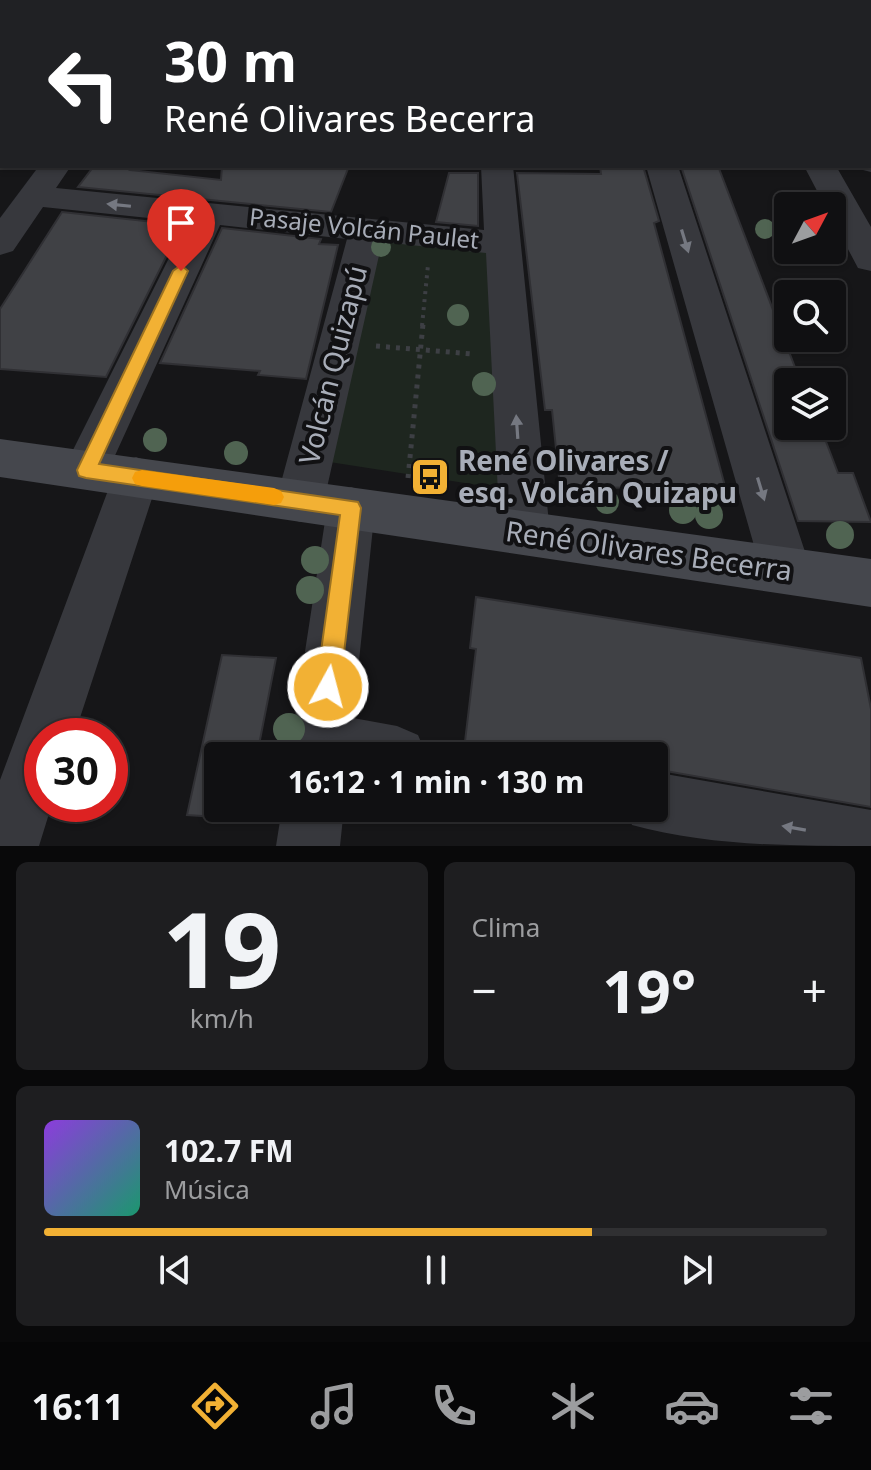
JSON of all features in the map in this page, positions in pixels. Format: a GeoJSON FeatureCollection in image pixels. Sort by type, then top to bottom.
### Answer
{"type":"FeatureCollection","features":[{"type":"Feature","properties":{"kind":"street"},"geometry":{"type":"LineString","coordinates":[[0,243],[54,168]]}},
{"type":"Feature","properties":{"kind":"street"},"geometry":{"type":"LineString","coordinates":[[497,168],[525,533]]}},
{"type":"Feature","properties":{"kind":"street"},"geometry":{"type":"LineString","coordinates":[[663,168],[786,570]]}},
{"type":"Feature","properties":{"kind":"street"},"geometry":{"type":"LineString","coordinates":[[821,168],[870,256]]}},
{"type":"Feature","properties":{"kind":"street","name":"Pasaje Volcán Paulet"},"geometry":{"type":"LineString","coordinates":[[33,196],[503,243]]}},
{"type":"Feature","properties":{"kind":"street"},"geometry":{"type":"LineString","coordinates":[[86,470],[208,214]]}},
{"type":"Feature","properties":{"kind":"street","name":"Volcán Quizapú"},"geometry":{"type":"LineString","coordinates":[[320,742],[326,504],[339,343],[367,229]]}},
{"type":"Feature","properties":{"kind":"street","name":"René Olivares Becerra"},"geometry":{"type":"LineString","coordinates":[[0,458],[871,583]]}},
{"type":"Feature","properties":{"kind":"street"},"geometry":{"type":"LineString","coordinates":[[51,718],[136,477]]}},
{"type":"Feature","properties":{"kind":"street"},"geometry":{"type":"LineString","coordinates":[[7,846],[24,797]]}},
{"type":"Feature","properties":{"kind":"street"},"geometry":{"type":"LineString","coordinates":[[668,806],[871,842]]}},
{"type":"Feature","properties":{"kind":"street"},"geometry":{"type":"LineString","coordinates":[[308,846],[311,822]]}},
{"type":"Feature","properties":{"kind":"path"},"geometry":{"type":"LineString","coordinates":[[404,516],[430,236]]}},
{"type":"Feature","properties":{"kind":"path"},"geometry":{"type":"LineString","coordinates":[[339,343],[512,357]]}},
{"type":"Feature","properties":{"kind":"shaded area"},"geometry":{"type":"Polygon","coordinates":[[[383,239],[485,251],[499,256],[516,491],[323,461],[373,244],[383,239]]]}},
{"type":"Feature","properties":{"kind":"building"},"geometry":{"type":"Polygon","coordinates":[[[92,168],[132,168],[130,170],[221,180],[222,168],[348,168],[331,212],[78,187],[92,168]]]}},
{"type":"Feature","properties":{"kind":"building"},"geometry":{"type":"Polygon","coordinates":[[[600,168],[644,168],[659,221],[654,223],[729,501],[654,499],[652,488],[560,487],[552,410],[545,410],[517,173],[601,174],[600,168]]]}},
{"type":"Feature","properties":{"kind":"building"},"geometry":{"type":"Polygon","coordinates":[[[682,168],[719,168],[774,312],[774,352],[789,352],[795,368],[774,368],[774,440],[825,440],[838,473],[853,473],[871,522],[798,521],[682,168]]]}},
{"type":"Feature","properties":{"kind":"building"},"geometry":{"type":"Polygon","coordinates":[[[449,173],[478,173],[478,226],[436,222],[449,173]]]}},
{"type":"Feature","properties":{"kind":"building"},"geometry":{"type":"Polygon","coordinates":[[[62,212],[182,225],[106,377],[0,369],[0,309],[62,212]]]}},
{"type":"Feature","properties":{"kind":"building"},"geometry":{"type":"Polygon","coordinates":[[[222,228],[321,239],[319,244],[338,245],[306,379],[258,375],[260,371],[160,363],[222,228]]]}},
{"type":"Feature","properties":{"kind":"building"},"geometry":{"type":"Polygon","coordinates":[[[476,597],[861,658],[871,709],[871,807],[668,771],[668,742],[465,742],[476,649],[470,648],[476,597]]]}},
{"type":"Feature","properties":{"kind":"building"},"geometry":{"type":"Polygon","coordinates":[[[222,655],[276,658],[260,742],[204,742],[204,816],[187,815],[222,655]]]}},
{"type":"Feature","properties":{"kind":"slow traffic"},"geometry":{"type":"LineString","coordinates":[[142,478],[274,497]]}},
{"type":"Feature","properties":{"kind":"place","name":"René Olivares / esq. Volcán Quizapu"},"geometry":{"type":"Point","coordinates":[430,477]}},
{"type":"Feature","properties":{"kind":"route"},"geometry":{"type":"LineString","coordinates":[[181,271],[86,470],[351,508],[328,687]]}}]}
